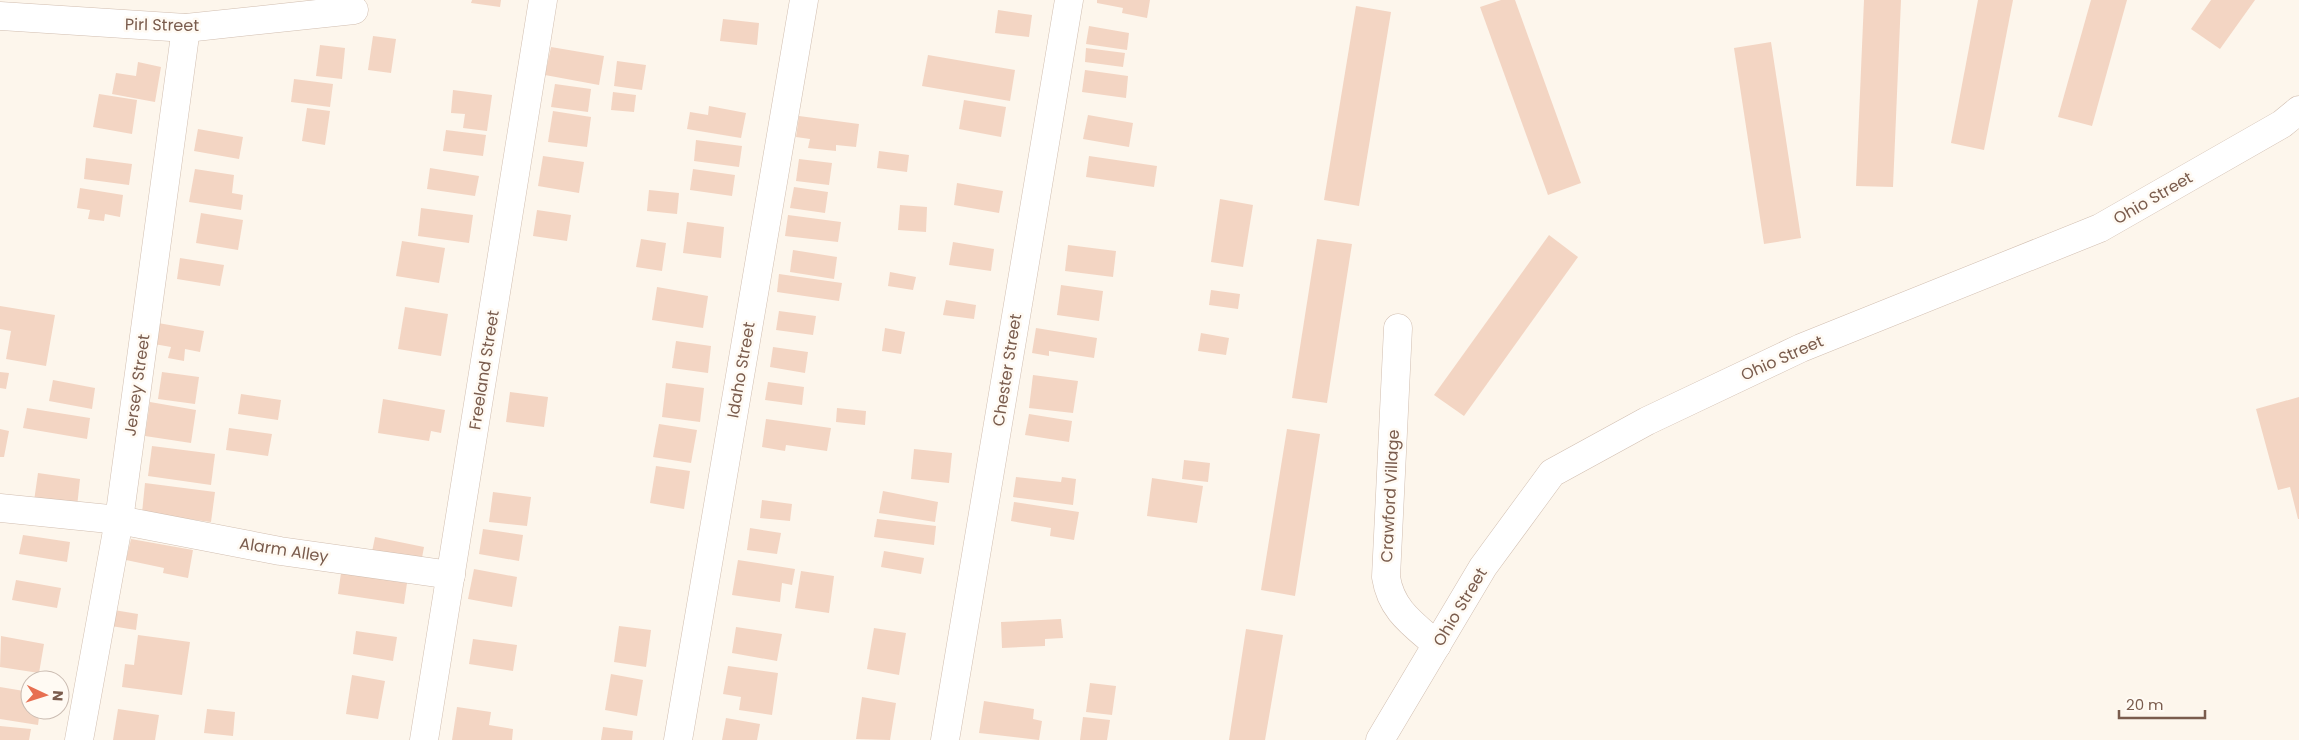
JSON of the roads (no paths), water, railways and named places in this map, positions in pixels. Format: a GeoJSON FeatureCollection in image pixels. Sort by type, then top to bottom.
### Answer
{"type":"FeatureCollection","features":[{"type":"Feature","properties":{"kind":"street","name":"Freeland Street"},"geometry":{"type":"LineString","coordinates":[[424,740],[543,0]]}},
{"type":"Feature","properties":{"kind":"street","name":"Idaho Street"},"geometry":{"type":"LineString","coordinates":[[678,740],[804,0]]}},
{"type":"Feature","properties":{"kind":"street","name":"Chester Street"},"geometry":{"type":"LineString","coordinates":[[945,740],[1069,0]]}},
{"type":"Feature","properties":{"kind":"street","name":"Pirl Street"},"geometry":{"type":"LineString","coordinates":[[0,16],[186,28],[354,10]]}},
{"type":"Feature","properties":{"kind":"street","name":"Jersey Street"},"geometry":{"type":"LineString","coordinates":[[79,740],[118,520],[186,28]]}},
{"type":"Feature","properties":{"kind":"street","name":"Ohio Street"},"geometry":{"type":"LineString","coordinates":[[1380,740],[1483,567],[1552,473],[1647,421],[1801,348],[2100,228],[2282,124],[2299,110]]}},
{"type":"Feature","properties":{"kind":"street","name":"Crawford Village"},"geometry":{"type":"LineString","coordinates":[[1398,328],[1386,577],[1388,593],[1400,612],[1437,645]]}},
{"type":"Feature","properties":{"kind":"street","name":"Alarm Alley"},"geometry":{"type":"LineString","coordinates":[[0,508],[118,520],[280,550],[451,575]]}}]}
